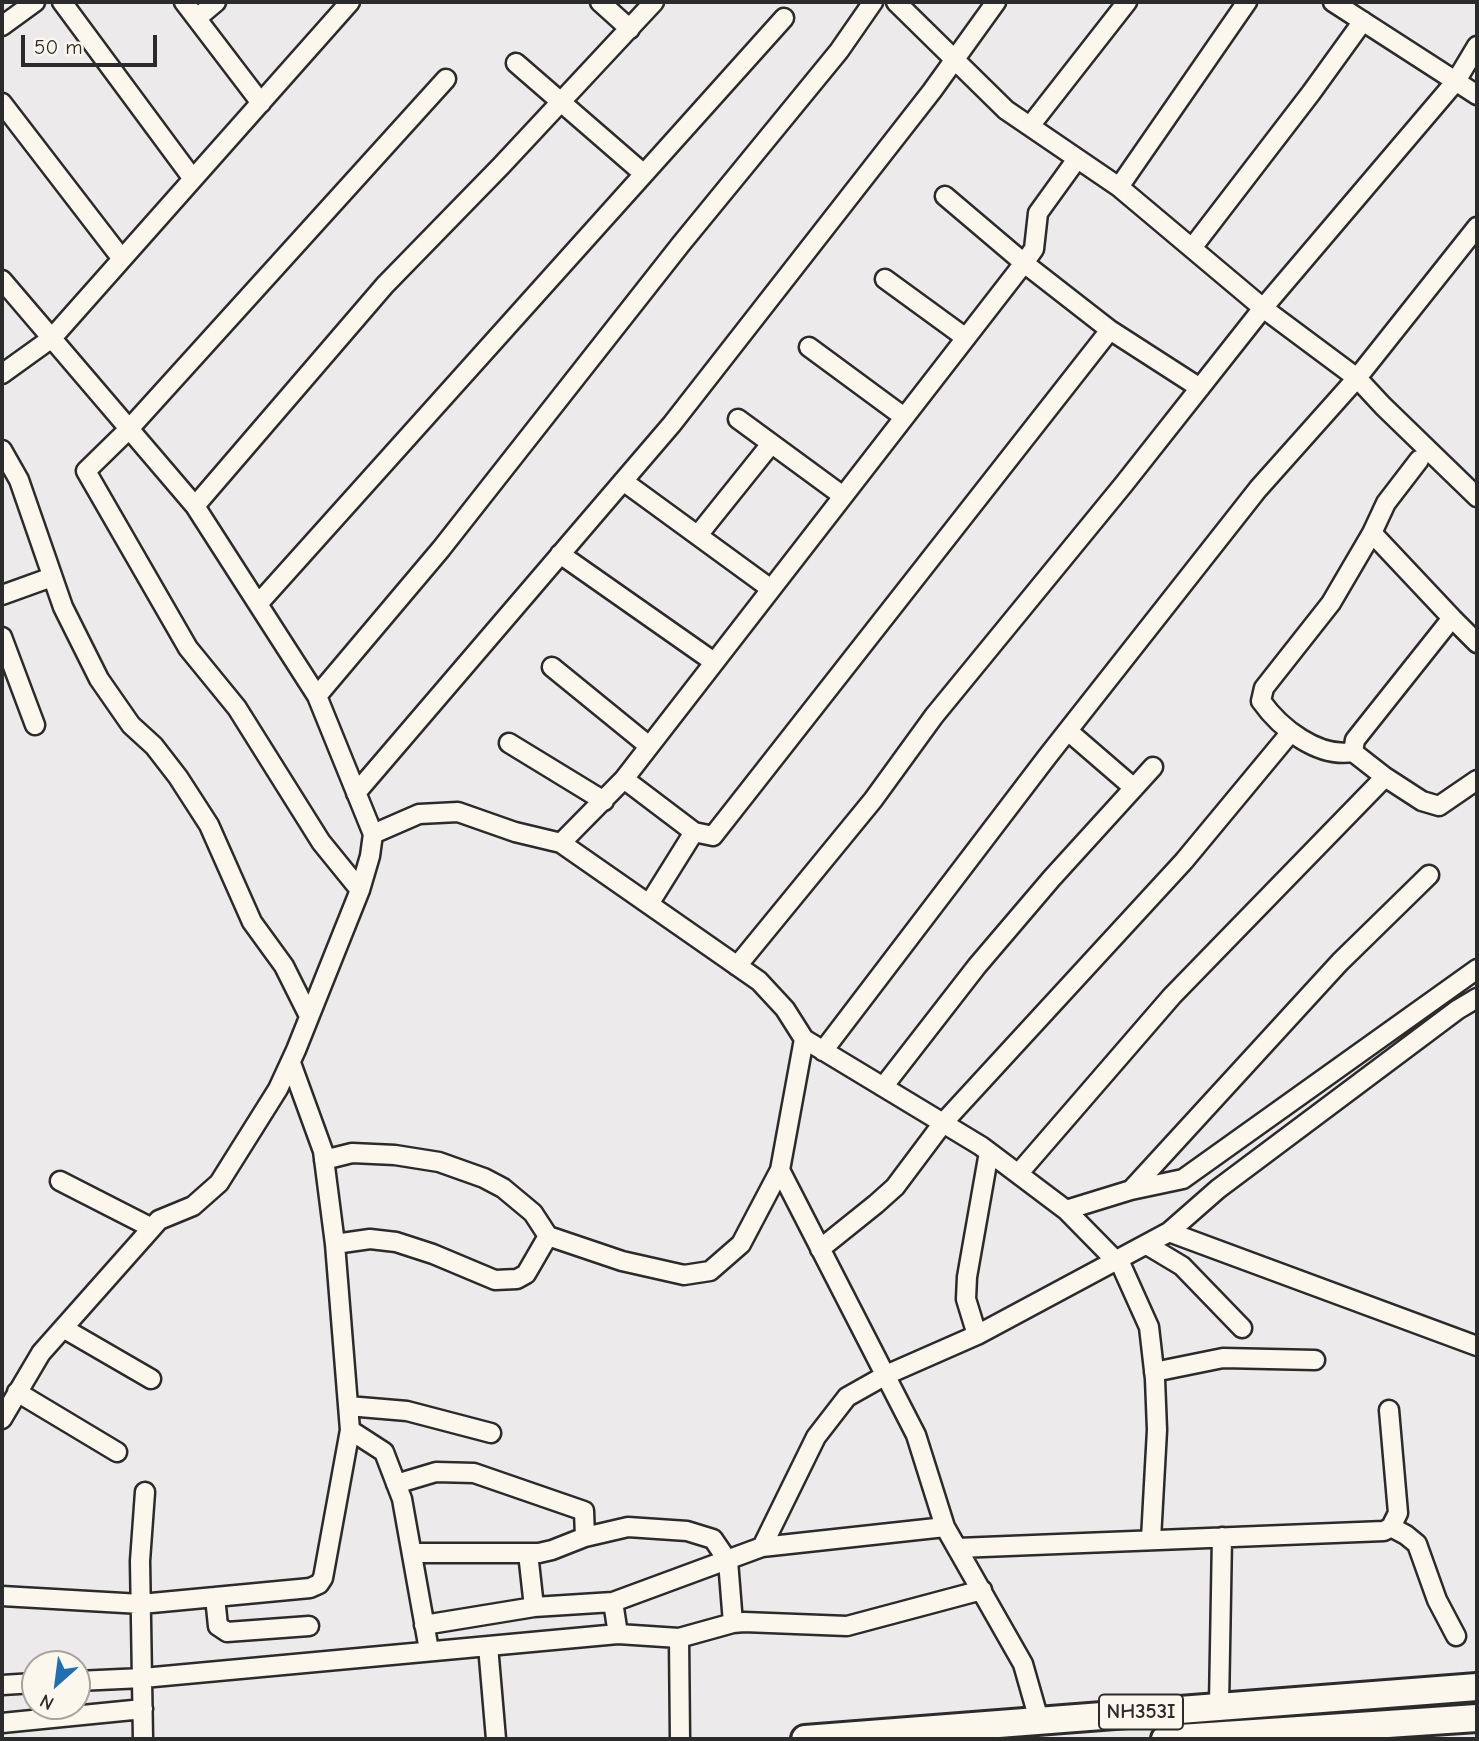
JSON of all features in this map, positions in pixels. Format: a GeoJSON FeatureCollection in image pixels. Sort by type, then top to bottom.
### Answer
{"type":"FeatureCollection","features":[{"type":"Feature","properties":{"kind":"highway","name":"NH353I"},"geometry":{"type":"LineString","coordinates":[[805,1739],[1477,1687]]}},
{"type":"Feature","properties":{"kind":"highway","name":"NH353I"},"geometry":{"type":"LineString","coordinates":[[1165,1739],[1244,1736],[1477,1718]]}},
{"type":"Feature","properties":{"kind":"street"},"geometry":{"type":"LineString","coordinates":[[2,26],[35,2]]}},
{"type":"Feature","properties":{"kind":"street"},"geometry":{"type":"LineString","coordinates":[[62,2],[193,179]]}},
{"type":"Feature","properties":{"kind":"street"},"geometry":{"type":"LineString","coordinates":[[184,2],[261,103]]}},
{"type":"Feature","properties":{"kind":"street"},"geometry":{"type":"LineString","coordinates":[[197,18],[216,2]]}},
{"type":"Feature","properties":{"kind":"street"},"geometry":{"type":"LineString","coordinates":[[2,374],[51,338],[351,2]]}},
{"type":"Feature","properties":{"kind":"street"},"geometry":{"type":"LineString","coordinates":[[600,2],[630,29]]}},
{"type":"Feature","properties":{"kind":"street"},"geometry":{"type":"LineString","coordinates":[[195,506],[385,285],[654,2]]}},
{"type":"Feature","properties":{"kind":"street"},"geometry":{"type":"LineString","coordinates":[[317,696],[441,550],[681,244],[839,51],[873,2]]}},
{"type":"Feature","properties":{"kind":"street"},"geometry":{"type":"LineString","coordinates":[[896,2],[1006,110],[1119,187],[1263,308],[1357,378],[1477,497]]}},
{"type":"Feature","properties":{"kind":"street"},"geometry":{"type":"LineString","coordinates":[[356,793],[680,413],[955,60],[996,2]]}},
{"type":"Feature","properties":{"kind":"street"},"geometry":{"type":"LineString","coordinates":[[1030,126],[1127,2]]}},
{"type":"Feature","properties":{"kind":"street"},"geometry":{"type":"LineString","coordinates":[[1119,187],[1247,2]]}},
{"type":"Feature","properties":{"kind":"street"},"geometry":{"type":"LineString","coordinates":[[1333,2],[1477,95]]}},
{"type":"Feature","properties":{"kind":"street"},"geometry":{"type":"LineString","coordinates":[[258,604],[784,18]]}},
{"type":"Feature","properties":{"kind":"street"},"geometry":{"type":"LineString","coordinates":[[1192,248],[1363,21]]}},
{"type":"Feature","properties":{"kind":"street"},"geometry":{"type":"LineString","coordinates":[[737,966],[873,800],[943,706],[1263,308],[1457,81],[1477,46]]}},
{"type":"Feature","properties":{"kind":"street"},"geometry":{"type":"LineString","coordinates":[[516,63],[644,174]]}},
{"type":"Feature","properties":{"kind":"street"},"geometry":{"type":"LineString","coordinates":[[360,890],[321,842],[237,708],[188,648],[86,471],[129,429],[446,79]]}},
{"type":"Feature","properties":{"kind":"street"},"geometry":{"type":"LineString","coordinates":[[2,103],[122,259]]}},
{"type":"Feature","properties":{"kind":"street"},"geometry":{"type":"LineString","coordinates":[[561,843],[624,779],[1024,263],[1034,248],[1038,213],[1077,159]]}},
{"type":"Feature","properties":{"kind":"street"},"geometry":{"type":"LineString","coordinates":[[945,196],[1024,263],[1110,330],[1200,388]]}},
{"type":"Feature","properties":{"kind":"street"},"geometry":{"type":"LineString","coordinates":[[823,1051],[1068,731],[1258,489],[1357,378],[1477,227]]}},
{"type":"Feature","properties":{"kind":"street"},"geometry":{"type":"LineString","coordinates":[[885,279],[966,338]]}},
{"type":"Feature","properties":{"kind":"street"},"geometry":{"type":"LineString","coordinates":[[2,281],[195,506],[317,696],[373,834],[360,890],[290,1063],[278,1089],[219,1184],[194,1206],[159,1220],[41,1353],[2,1419]]}},
{"type":"Feature","properties":{"kind":"street"},"geometry":{"type":"LineString","coordinates":[[624,779],[694,832],[713,836],[1110,330]]}},
{"type":"Feature","properties":{"kind":"street"},"geometry":{"type":"LineString","coordinates":[[809,347],[904,417]]}},
{"type":"Feature","properties":{"kind":"street"},"geometry":{"type":"LineString","coordinates":[[738,419],[843,496]]}},
{"type":"Feature","properties":{"kind":"street"},"geometry":{"type":"LineString","coordinates":[[698,535],[771,444]]}},
{"type":"Feature","properties":{"kind":"street"},"geometry":{"type":"LineString","coordinates":[[2,450],[19,480],[63,607],[99,679],[131,725],[153,746],[178,777],[209,825],[252,922],[284,966],[309,1016]]}},
{"type":"Feature","properties":{"kind":"street"},"geometry":{"type":"LineString","coordinates":[[1419,460],[1386,503],[1372,533],[1331,603],[1264,688],[1261,701],[1270,715],[1291,732],[1325,750],[1341,754],[1353,752],[1422,801],[1439,806],[1477,780]]}},
{"type":"Feature","properties":{"kind":"street"},"geometry":{"type":"LineString","coordinates":[[623,481],[771,589]]}},
{"type":"Feature","properties":{"kind":"street"},"geometry":{"type":"LineString","coordinates":[[1372,533],[1477,643]]}},
{"type":"Feature","properties":{"kind":"street"},"geometry":{"type":"LineString","coordinates":[[561,554],[714,662]]}},
{"type":"Feature","properties":{"kind":"street"},"geometry":{"type":"LineString","coordinates":[[2,595],[52,578]]}},
{"type":"Feature","properties":{"kind":"street"},"geometry":{"type":"LineString","coordinates":[[1353,752],[1356,740],[1452,618]]}},
{"type":"Feature","properties":{"kind":"street"},"geometry":{"type":"LineString","coordinates":[[2,637],[35,725]]}},
{"type":"Feature","properties":{"kind":"street"},"geometry":{"type":"LineString","coordinates":[[552,667],[649,746]]}},
{"type":"Feature","properties":{"kind":"street"},"geometry":{"type":"LineString","coordinates":[[1068,731],[1134,788]]}},
{"type":"Feature","properties":{"kind":"street"},"geometry":{"type":"LineString","coordinates":[[820,1249],[887,1195],[943,1123],[1184,861],[1291,732]]}},
{"type":"Feature","properties":{"kind":"street"},"geometry":{"type":"LineString","coordinates":[[509,743],[604,801]]}},
{"type":"Feature","properties":{"kind":"street"},"geometry":{"type":"LineString","coordinates":[[883,1087],[985,956],[1153,767]]}},
{"type":"Feature","properties":{"kind":"street"},"geometry":{"type":"LineString","coordinates":[[1018,1174],[1172,996],[1385,777]]}},
{"type":"Feature","properties":{"kind":"street"},"geometry":{"type":"LineString","coordinates":[[373,834],[419,814],[458,812],[515,832],[561,843],[759,981],[785,1009],[804,1039],[989,1152],[1066,1210],[1122,1267],[1149,1327],[1157,1430],[1151,1539]]}},
{"type":"Feature","properties":{"kind":"street"},"geometry":{"type":"LineString","coordinates":[[649,904],[694,832]]}},
{"type":"Feature","properties":{"kind":"street"},"geometry":{"type":"LineString","coordinates":[[1131,1190],[1340,962],[1429,875]]}},
{"type":"Feature","properties":{"kind":"street"},"geometry":{"type":"LineString","coordinates":[[1066,1210],[1131,1190],[1183,1179],[1477,969]]}},
{"type":"Feature","properties":{"kind":"street"},"geometry":{"type":"LineString","coordinates":[[762,1547],[816,1437],[847,1397],[886,1375],[976,1335],[1169,1232],[1218,1189],[1457,1010],[1477,998]]}},
{"type":"Feature","properties":{"kind":"street"},"geometry":{"type":"LineString","coordinates":[[324,1160],[352,1153],[395,1155],[439,1162],[484,1178],[503,1188],[533,1213],[548,1236],[622,1261],[684,1275],[710,1272],[741,1244],[780,1170],[804,1039]]}},
{"type":"Feature","properties":{"kind":"street"},"geometry":{"type":"LineString","coordinates":[[2,1596],[141,1604],[310,1588],[323,1578],[350,1430],[335,1244],[323,1151],[290,1063]]}},
{"type":"Feature","properties":{"kind":"street"},"geometry":{"type":"LineString","coordinates":[[976,1335],[966,1299],[967,1277],[989,1152]]}},
{"type":"Feature","properties":{"kind":"street"},"geometry":{"type":"LineString","coordinates":[[780,1170],[916,1435],[945,1527],[1023,1664],[1039,1720]]}},
{"type":"Feature","properties":{"kind":"street"},"geometry":{"type":"LineString","coordinates":[[60,1181],[152,1228]]}},
{"type":"Feature","properties":{"kind":"street"},"geometry":{"type":"LineString","coordinates":[[1169,1232],[1477,1346]]}},
{"type":"Feature","properties":{"kind":"street"},"geometry":{"type":"LineString","coordinates":[[335,1244],[370,1238],[396,1242],[495,1280],[517,1279],[526,1274],[548,1236]]}},
{"type":"Feature","properties":{"kind":"street"},"geometry":{"type":"LineString","coordinates":[[1147,1245],[1182,1266],[1242,1328]]}},
{"type":"Feature","properties":{"kind":"street"},"geometry":{"type":"LineString","coordinates":[[63,1328],[151,1380]]}},
{"type":"Feature","properties":{"kind":"street"},"geometry":{"type":"LineString","coordinates":[[1154,1372],[1223,1358],[1315,1360]]}},
{"type":"Feature","properties":{"kind":"street"},"geometry":{"type":"LineString","coordinates":[[18,1392],[117,1452]]}},
{"type":"Feature","properties":{"kind":"street"},"geometry":{"type":"LineString","coordinates":[[348,1406],[407,1410],[491,1433]]}},
{"type":"Feature","properties":{"kind":"street"},"geometry":{"type":"LineString","coordinates":[[958,1548],[1384,1531],[1391,1527],[1398,1513],[1389,1410]]}},
{"type":"Feature","properties":{"kind":"street"},"geometry":{"type":"LineString","coordinates":[[350,1430],[384,1452],[402,1499],[429,1650]]}},
{"type":"Feature","properties":{"kind":"street"},"geometry":{"type":"LineString","coordinates":[[396,1484],[436,1472],[474,1473],[584,1511],[585,1537]]}},
{"type":"Feature","properties":{"kind":"street"},"geometry":{"type":"LineString","coordinates":[[143,1739],[140,1561],[145,1492]]}},
{"type":"Feature","properties":{"kind":"street"},"geometry":{"type":"LineString","coordinates":[[412,1553],[528,1553],[552,1550],[585,1537],[628,1527],[687,1531],[713,1539],[728,1561],[733,1622]]}},
{"type":"Feature","properties":{"kind":"street"},"geometry":{"type":"LineString","coordinates":[[424,1625],[534,1607],[613,1602],[762,1547],[945,1527]]}},
{"type":"Feature","properties":{"kind":"street"},"geometry":{"type":"LineString","coordinates":[[1391,1527],[1416,1544],[1437,1600],[1456,1636]]}},
{"type":"Feature","properties":{"kind":"street"},"geometry":{"type":"LineString","coordinates":[[1219,1705],[1222,1537]]}},
{"type":"Feature","properties":{"kind":"street"},"geometry":{"type":"LineString","coordinates":[[528,1553],[534,1607]]}},
{"type":"Feature","properties":{"kind":"street"},"geometry":{"type":"LineString","coordinates":[[91,1680],[143,1678],[618,1634],[679,1638],[733,1622],[847,1626],[982,1590]]}},
{"type":"Feature","properties":{"kind":"street"},"geometry":{"type":"LineString","coordinates":[[215,1597],[218,1626],[228,1632],[309,1626]]}},
{"type":"Feature","properties":{"kind":"street"},"geometry":{"type":"LineString","coordinates":[[613,1602],[618,1634]]}},
{"type":"Feature","properties":{"kind":"street"},"geometry":{"type":"LineString","coordinates":[[679,1638],[680,1739]]}},
{"type":"Feature","properties":{"kind":"street"},"geometry":{"type":"LineString","coordinates":[[488,1646],[496,1739]]}},
{"type":"Feature","properties":{"kind":"street"},"geometry":{"type":"LineString","coordinates":[[2,1685],[21,1684]]}},
{"type":"Feature","properties":{"kind":"street"},"geometry":{"type":"LineString","coordinates":[[2,1723],[143,1709]]}}]}
